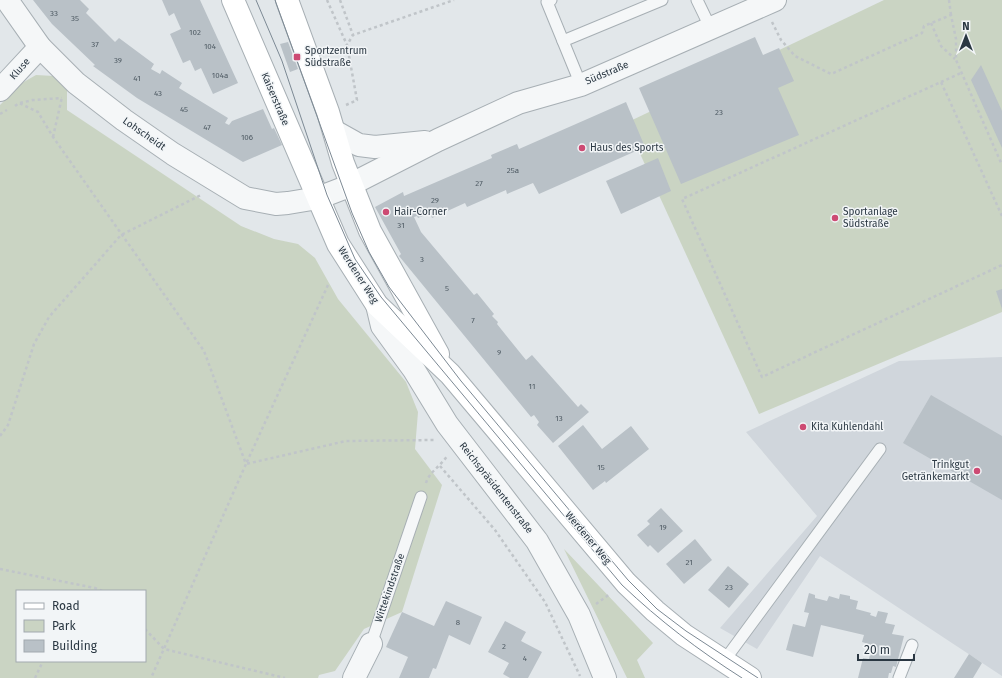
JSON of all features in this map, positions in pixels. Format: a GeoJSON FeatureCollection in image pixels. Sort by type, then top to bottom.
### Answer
{"type":"FeatureCollection","features":[{"type":"Feature","properties":{"kind":"main road","name":"Kaiserstraße"},"geometry":{"type":"LineString","coordinates":[[233,0],[318,198]]}},
{"type":"Feature","properties":{"kind":"main road"},"geometry":{"type":"LineString","coordinates":[[287,0],[331,121],[351,184]]}},
{"type":"Feature","properties":{"kind":"main road","name":"Werdener Weg"},"geometry":{"type":"LineString","coordinates":[[351,184],[370,231],[385,261],[450,374]]}},
{"type":"Feature","properties":{"kind":"main road","name":"Werdener Weg"},"geometry":{"type":"LineString","coordinates":[[318,198],[338,244],[377,305],[450,374],[626,583],[654,611],[684,635],[750,678]]}},
{"type":"Feature","properties":{"kind":"street","name":"Lohscheidt"},"geometry":{"type":"LineString","coordinates":[[7,0],[40,47],[76,83],[124,120],[223,185],[245,198],[276,204],[318,198]]}},
{"type":"Feature","properties":{"kind":"street","name":"Südstraße"},"geometry":{"type":"LineString","coordinates":[[318,198],[351,184],[438,140],[518,103],[581,85],[770,2]]}},
{"type":"Feature","properties":{"kind":"street","name":"Kluse"},"geometry":{"type":"LineString","coordinates":[[0,90],[40,47]]}},
{"type":"Feature","properties":{"kind":"street","name":"Südstraße"},"geometry":{"type":"LineString","coordinates":[[331,121],[359,145],[375,147],[438,140]]}},
{"type":"Feature","properties":{"kind":"street","name":"Reichspräsidentenstraße"},"geometry":{"type":"LineString","coordinates":[[377,305],[382,326],[414,370],[458,440],[537,541],[579,615],[606,678]]}},
{"type":"Feature","properties":{"kind":"street","name":"Wittekindstraße"},"geometry":{"type":"LineString","coordinates":[[354,678],[371,644]]}},
{"type":"Feature","properties":{"kind":"lane"},"geometry":{"type":"LineString","coordinates":[[551,0],[547,2],[581,85]]}},
{"type":"Feature","properties":{"kind":"lane"},"geometry":{"type":"LineString","coordinates":[[563,41],[662,0]]}},
{"type":"Feature","properties":{"kind":"lane"},"geometry":{"type":"LineString","coordinates":[[697,0],[711,29]]}},
{"type":"Feature","properties":{"kind":"lane"},"geometry":{"type":"LineString","coordinates":[[724,661],[880,450]]}},
{"type":"Feature","properties":{"kind":"lane","name":"Wittekindstraße"},"geometry":{"type":"LineString","coordinates":[[371,644],[421,497]]}},
{"type":"Feature","properties":{"kind":"lane"},"geometry":{"type":"LineString","coordinates":[[899,678],[912,645]]}},
{"type":"Feature","properties":{"kind":"path"},"geometry":{"type":"LineString","coordinates":[[327,0],[347,45],[357,100],[331,121]]}},
{"type":"Feature","properties":{"kind":"path"},"geometry":{"type":"LineString","coordinates":[[340,0],[353,35]]}},
{"type":"Feature","properties":{"kind":"path"},"geometry":{"type":"LineString","coordinates":[[347,45],[353,35],[454,0]]}},
{"type":"Feature","properties":{"kind":"path"},"geometry":{"type":"LineString","coordinates":[[949,0],[956,39],[956,60],[1002,165]]}},
{"type":"Feature","properties":{"kind":"path"},"geometry":{"type":"LineString","coordinates":[[770,2],[781,40],[795,56],[830,74],[922,33],[924,26],[951,15]]}},
{"type":"Feature","properties":{"kind":"path"},"geometry":{"type":"LineString","coordinates":[[931,23],[941,46],[956,60]]}},
{"type":"Feature","properties":{"kind":"path"},"geometry":{"type":"LineString","coordinates":[[961,73],[682,199],[762,377],[1002,266]]}},
{"type":"Feature","properties":{"kind":"path"},"geometry":{"type":"LineString","coordinates":[[941,82],[1002,216]]}},
{"type":"Feature","properties":{"kind":"path"},"geometry":{"type":"LineString","coordinates":[[53,138],[62,92]]}},
{"type":"Feature","properties":{"kind":"path"},"geometry":{"type":"LineString","coordinates":[[0,114],[19,103],[33,100],[62,98]]}},
{"type":"Feature","properties":{"kind":"path"},"geometry":{"type":"LineString","coordinates":[[19,103],[38,112],[53,138],[204,351],[246,464]]}},
{"type":"Feature","properties":{"kind":"path"},"geometry":{"type":"LineString","coordinates":[[0,436],[8,425],[34,344],[50,317],[121,235],[223,185]]}},
{"type":"Feature","properties":{"kind":"path"},"geometry":{"type":"LineString","coordinates":[[151,678],[246,464],[328,285]]}},
{"type":"Feature","properties":{"kind":"path"},"geometry":{"type":"LineString","coordinates":[[246,464],[346,441],[458,440]]}},
{"type":"Feature","properties":{"kind":"path"},"geometry":{"type":"LineString","coordinates":[[428,476],[440,466],[458,440]]}},
{"type":"Feature","properties":{"kind":"path"},"geometry":{"type":"LineString","coordinates":[[440,466],[495,530],[545,602],[581,678]]}},
{"type":"Feature","properties":{"kind":"path"},"geometry":{"type":"LineString","coordinates":[[0,569],[100,590]]}},
{"type":"Feature","properties":{"kind":"path"},"geometry":{"type":"LineString","coordinates":[[579,615],[626,583]]}},
{"type":"Feature","properties":{"kind":"path"},"geometry":{"type":"LineString","coordinates":[[146,630],[164,649],[285,678]]}},
{"type":"Feature","properties":{"kind":"path"},"geometry":{"type":"LineString","coordinates":[[35,678],[43,662]]}},
{"type":"Feature","properties":{"kind":"shaded area"},"geometry":{"type":"Polygon","coordinates":[[[1002,357],[1002,676],[820,556],[757,649],[720,628],[817,516],[746,432],[899,361],[1002,357]]]}},
{"type":"Feature","properties":{"kind":"green space","name":"Sportanlage Südstraße"},"geometry":{"type":"Polygon","coordinates":[[[884,0],[1002,0],[1002,312],[759,414],[626,123],[884,0]]]}},
{"type":"Feature","properties":{"kind":"green space"},"geometry":{"type":"Polygon","coordinates":[[[36,75],[54,76],[67,84],[67,110],[241,226],[274,239],[298,244],[315,258],[338,299],[406,382],[418,412],[415,449],[442,485],[402,612],[364,629],[335,671],[319,675],[318,678],[0,678],[0,105],[22,83],[36,75]]]}},
{"type":"Feature","properties":{"kind":"green space"},"geometry":{"type":"Polygon","coordinates":[[[564,549],[653,643],[637,660],[645,678],[627,678],[564,549]]]}},
{"type":"Feature","properties":{"kind":"building"},"geometry":{"type":"Polygon","coordinates":[[[33,0],[80,0],[89,9],[86,13],[115,42],[119,38],[154,64],[151,69],[160,74],[162,70],[182,83],[179,88],[228,118],[225,123],[229,125],[232,121],[263,109],[272,129],[274,128],[282,145],[243,162],[137,98],[93,66],[95,65],[52,24],[33,0]]]}},
{"type":"Feature","properties":{"kind":"building"},"geometry":{"type":"Polygon","coordinates":[[[162,0],[200,0],[238,83],[213,94],[201,68],[195,71],[190,60],[183,63],[170,34],[181,29],[174,13],[169,16],[162,0]]]}},
{"type":"Feature","properties":{"kind":"building"},"geometry":{"type":"Polygon","coordinates":[[[755,37],[763,55],[779,48],[794,81],[778,88],[799,135],[681,184],[639,88],[755,37]]]}},
{"type":"Feature","properties":{"kind":"building"},"geometry":{"type":"Polygon","coordinates":[[[288,42],[298,69],[290,72],[280,44],[288,42]]]}},
{"type":"Feature","properties":{"kind":"building"},"geometry":{"type":"Polygon","coordinates":[[[981,65],[1002,111],[1002,148],[971,80],[981,65]]]}},
{"type":"Feature","properties":{"kind":"building"},"geometry":{"type":"Polygon","coordinates":[[[626,102],[645,147],[539,194],[533,183],[507,194],[506,190],[467,207],[465,203],[432,218],[430,213],[418,218],[417,216],[414,217],[421,232],[474,295],[477,293],[494,314],[492,316],[498,322],[497,324],[526,360],[532,355],[578,407],[581,404],[589,412],[553,443],[537,425],[539,422],[534,415],[531,417],[399,256],[401,254],[375,207],[403,192],[404,196],[492,158],[491,155],[517,144],[519,149],[626,102]]]}},
{"type":"Feature","properties":{"kind":"building"},"geometry":{"type":"Polygon","coordinates":[[[658,158],[671,191],[621,214],[606,181],[658,158]]]}},
{"type":"Feature","properties":{"kind":"building"},"geometry":{"type":"Polygon","coordinates":[[[1002,289],[1002,309],[996,291],[1002,289]]]}},
{"type":"Feature","properties":{"kind":"building","name":"Trinkgut Getränkemarkt"},"geometry":{"type":"Polygon","coordinates":[[[931,395],[1002,436],[1002,500],[903,443],[931,395]]]}},
{"type":"Feature","properties":{"kind":"building"},"geometry":{"type":"Polygon","coordinates":[[[583,425],[602,449],[631,426],[649,449],[606,483],[605,481],[593,490],[558,446],[583,425]]]}},
{"type":"Feature","properties":{"kind":"building"},"geometry":{"type":"Polygon","coordinates":[[[661,508],[683,531],[658,553],[650,545],[648,547],[637,535],[650,524],[647,521],[661,508]]]}},
{"type":"Feature","properties":{"kind":"building"},"geometry":{"type":"Polygon","coordinates":[[[695,539],[712,560],[684,584],[666,564],[695,539]]]}},
{"type":"Feature","properties":{"kind":"building"},"geometry":{"type":"Polygon","coordinates":[[[728,566],[749,584],[729,608],[708,590],[728,566]]]}},
{"type":"Feature","properties":{"kind":"building"},"geometry":{"type":"Polygon","coordinates":[[[809,593],[815,595],[815,598],[827,601],[829,596],[839,599],[840,594],[850,596],[850,599],[858,601],[856,609],[871,613],[870,615],[876,617],[878,611],[888,613],[885,623],[895,625],[892,634],[904,636],[896,667],[893,666],[888,678],[858,678],[863,658],[869,659],[872,645],[862,642],[864,635],[821,625],[813,657],[786,650],[793,624],[805,627],[809,613],[804,612],[809,593]]]}},
{"type":"Feature","properties":{"kind":"building"},"geometry":{"type":"Polygon","coordinates":[[[446,601],[482,617],[470,645],[449,635],[436,669],[433,668],[429,678],[399,678],[408,657],[386,647],[402,612],[434,626],[446,601]]]}},
{"type":"Feature","properties":{"kind":"building"},"geometry":{"type":"Polygon","coordinates":[[[505,621],[526,632],[521,641],[542,652],[528,678],[510,678],[503,674],[509,663],[488,652],[505,621]]]}},
{"type":"Feature","properties":{"kind":"building"},"geometry":{"type":"Polygon","coordinates":[[[969,654],[982,663],[973,678],[954,678],[969,654]]]}},
{"type":"Feature","properties":{"kind":"tram line"},"geometry":{"type":"LineString","coordinates":[[256,0],[282,61],[327,195],[355,259],[381,297],[622,585],[680,634],[710,657],[742,678]]}},
{"type":"Feature","properties":{"kind":"tram line"},"geometry":{"type":"LineString","coordinates":[[275,0],[352,213],[369,252],[389,287],[461,381],[628,580],[657,609],[686,631],[758,678]]}},
{"type":"Feature","properties":{"kind":"place","name":"Sportzentrum Südstraße"},"geometry":{"type":"Point","coordinates":[297,57]}},
{"type":"Feature","properties":{"kind":"place","name":"Haus des Sports"},"geometry":{"type":"Point","coordinates":[582,148]}},
{"type":"Feature","properties":{"kind":"place","name":"Hair-Corner"},"geometry":{"type":"Point","coordinates":[386,212]}},
{"type":"Feature","properties":{"kind":"place","name":"Sportanlage Südstraße"},"geometry":{"type":"Point","coordinates":[835,218]}},
{"type":"Feature","properties":{"kind":"place","name":"Kita Kuhlendahl"},"geometry":{"type":"Point","coordinates":[803,427]}},
{"type":"Feature","properties":{"kind":"place","name":"Trinkgut Getränkemarkt"},"geometry":{"type":"Point","coordinates":[977,471]}}]}
